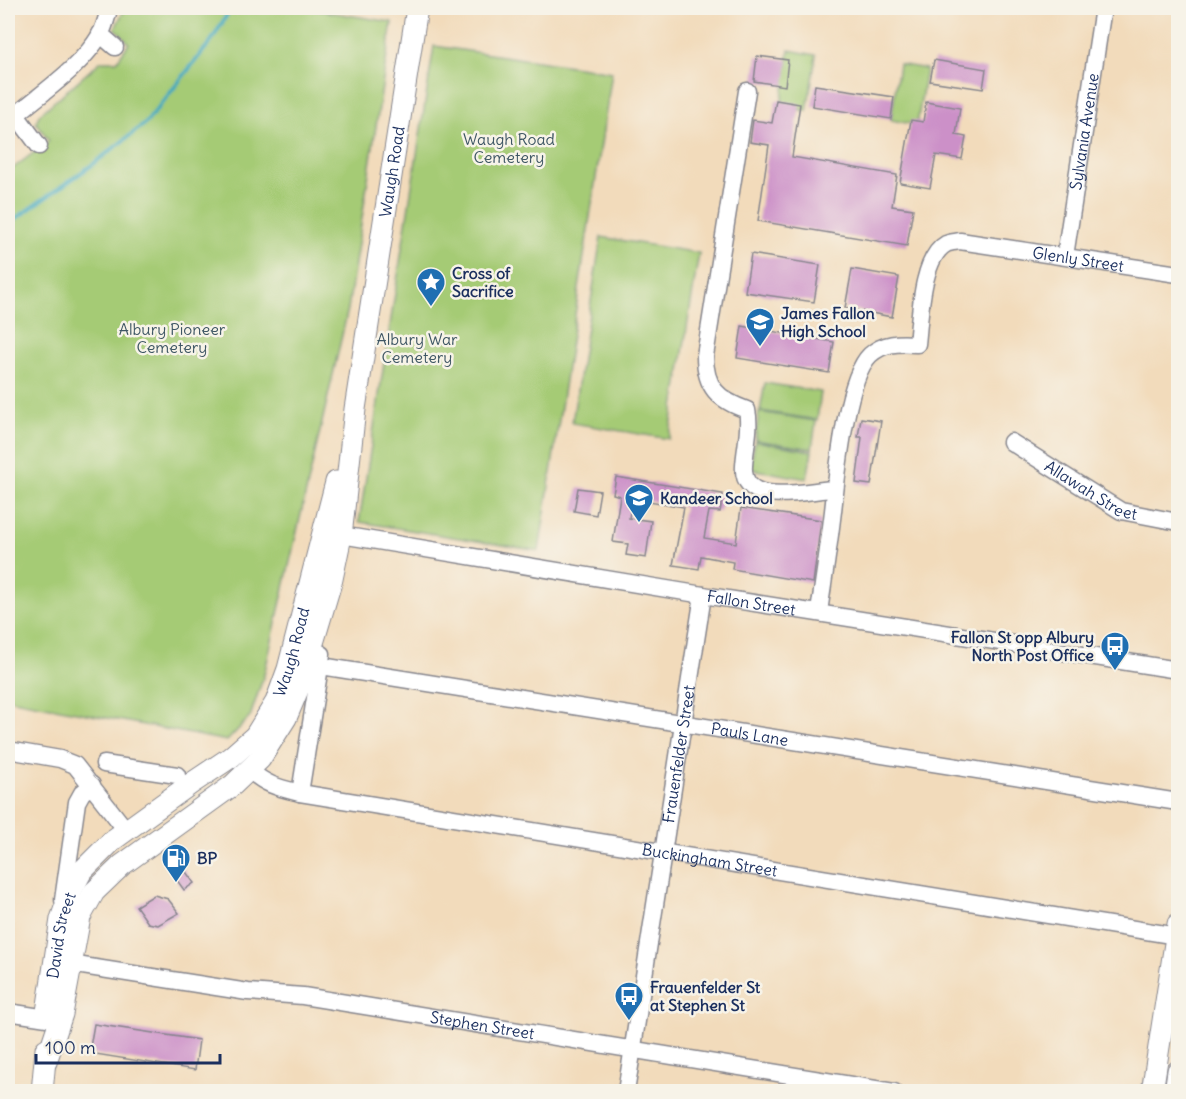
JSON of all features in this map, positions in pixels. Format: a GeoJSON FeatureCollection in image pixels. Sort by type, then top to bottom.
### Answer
{"type":"FeatureCollection","features":[{"type":"Feature","properties":{"kind":"main road","name":"Waugh Road"},"geometry":{"type":"LineString","coordinates":[[126,830],[231,757],[255,736],[276,702],[288,669],[332,534],[417,8]]}},
{"type":"Feature","properties":{"kind":"main road","name":"Waugh Road"},"geometry":{"type":"LineString","coordinates":[[142,850],[233,785],[269,748],[286,718],[302,680],[316,657],[332,579],[332,534]]}},
{"type":"Feature","properties":{"kind":"main road"},"geometry":{"type":"LineString","coordinates":[[126,830],[142,850]]}},
{"type":"Feature","properties":{"kind":"main road","name":"David Street"},"geometry":{"type":"LineString","coordinates":[[42,1092],[46,1062],[46,1018],[61,919],[70,891],[82,871],[99,852],[126,830]]}},
{"type":"Feature","properties":{"kind":"main road","name":"David Street"},"geometry":{"type":"LineString","coordinates":[[46,1062],[62,1014],[76,932],[86,905],[105,880],[142,850]]}},
{"type":"Feature","properties":{"kind":"main road"},"geometry":{"type":"LineString","coordinates":[[1152,1092],[1178,930]]}},
{"type":"Feature","properties":{"kind":"main road"},"geometry":{"type":"LineString","coordinates":[[1175,1092],[1179,1071]]}},
{"type":"Feature","properties":{"kind":"street","name":"Sylvania Avenue"},"geometry":{"type":"LineString","coordinates":[[1065,256],[1103,8]]}},
{"type":"Feature","properties":{"kind":"street"},"geometry":{"type":"LineString","coordinates":[[39,146],[12,112],[59,81],[100,34],[108,13]]}},
{"type":"Feature","properties":{"kind":"street"},"geometry":{"type":"LineString","coordinates":[[100,34],[115,48]]}},
{"type":"Feature","properties":{"kind":"street"},"geometry":{"type":"LineString","coordinates":[[747,91],[705,356],[705,372],[710,386],[720,396],[735,406],[747,410],[749,421],[744,476],[749,485],[769,495],[835,489],[819,612]]}},
{"type":"Feature","properties":{"kind":"street","name":"Glenly Street"},"geometry":{"type":"LineString","coordinates":[[835,489],[851,392],[860,369],[868,356],[882,346],[893,343],[917,344],[926,280],[933,258],[945,245],[960,241],[978,243],[1179,274]]}},
{"type":"Feature","properties":{"kind":"street","name":"Allawah Street"},"geometry":{"type":"LineString","coordinates":[[1011,442],[1121,511],[1179,522]]}},
{"type":"Feature","properties":{"kind":"street","name":"Fallon Street"},"geometry":{"type":"LineString","coordinates":[[332,534],[703,595],[1179,669]]}},
{"type":"Feature","properties":{"kind":"street","name":"Frauenfelder Street"},"geometry":{"type":"LineString","coordinates":[[626,1092],[703,595]]}},
{"type":"Feature","properties":{"kind":"street","name":"Pauls Lane"},"geometry":{"type":"LineString","coordinates":[[316,657],[683,724],[1179,802]]}},
{"type":"Feature","properties":{"kind":"street","name":"Waugh Road"},"geometry":{"type":"LineString","coordinates":[[300,793],[316,657]]}},
{"type":"Feature","properties":{"kind":"street"},"geometry":{"type":"LineString","coordinates":[[8,750],[68,761],[78,767],[126,830]]}},
{"type":"Feature","properties":{"kind":"street"},"geometry":{"type":"LineString","coordinates":[[61,919],[77,802],[82,793],[109,765],[177,775]]}},
{"type":"Feature","properties":{"kind":"street","name":"Buckingham Street"},"geometry":{"type":"LineString","coordinates":[[249,770],[274,787],[300,793],[662,853],[1178,930]]}},
{"type":"Feature","properties":{"kind":"street","name":"Stephen Street"},"geometry":{"type":"LineString","coordinates":[[70,964],[248,992],[303,996],[894,1092]]}},
{"type":"Feature","properties":{"kind":"street"},"geometry":{"type":"LineString","coordinates":[[8,1012],[46,1018]]}},
{"type":"Feature","properties":{"kind":"green space","name":"Albury Pioneer Cemetery"},"geometry":{"type":"Polygon","coordinates":[[[115,8],[304,8],[392,22],[348,309],[264,675],[250,717],[227,741],[8,699],[8,172],[49,141],[36,123],[39,115],[101,61],[117,61],[129,43],[115,28],[124,11],[115,8]]]}},
{"type":"Feature","properties":{"kind":"green space","name":"Waugh Road Cemetery"},"geometry":{"type":"Polygon","coordinates":[[[434,46],[612,72],[539,551],[359,522],[434,46]]]}},
{"type":"Feature","properties":{"kind":"green space"},"geometry":{"type":"Polygon","coordinates":[[[789,50],[816,55],[807,111],[781,106],[789,50]]]}},
{"type":"Feature","properties":{"kind":"green space"},"geometry":{"type":"Polygon","coordinates":[[[899,64],[926,69],[917,125],[891,120],[899,64]]]}},
{"type":"Feature","properties":{"kind":"green space"},"geometry":{"type":"Polygon","coordinates":[[[601,237],[699,253],[669,439],[572,423],[601,237]]]}},
{"type":"Feature","properties":{"kind":"green space"},"geometry":{"type":"Polygon","coordinates":[[[765,383],[821,392],[817,420],[760,411],[765,383]]]}},
{"type":"Feature","properties":{"kind":"green space"},"geometry":{"type":"Polygon","coordinates":[[[759,412],[816,421],[812,449],[755,440],[759,412]]]}},
{"type":"Feature","properties":{"kind":"green space"},"geometry":{"type":"Polygon","coordinates":[[[755,441],[812,451],[807,479],[750,469],[755,441]]]}},
{"type":"Feature","properties":{"kind":"building"},"geometry":{"type":"Polygon","coordinates":[[[757,56],[788,60],[785,86],[754,81],[757,56]]]}},
{"type":"Feature","properties":{"kind":"building"},"geometry":{"type":"Polygon","coordinates":[[[934,60],[986,69],[983,89],[930,81],[934,60]]]}},
{"type":"Feature","properties":{"kind":"building"},"geometry":{"type":"Polygon","coordinates":[[[815,85],[894,97],[891,119],[812,106],[815,85]]]}},
{"type":"Feature","properties":{"kind":"building"},"geometry":{"type":"Polygon","coordinates":[[[776,100],[800,104],[792,157],[897,175],[892,206],[913,209],[907,246],[758,221],[769,145],[750,142],[753,120],[772,123],[776,100]]]}},
{"type":"Feature","properties":{"kind":"building"},"geometry":{"type":"Polygon","coordinates":[[[926,102],[960,108],[956,135],[966,137],[962,159],[936,155],[930,188],[900,183],[911,120],[923,122],[926,102]]]}},
{"type":"Feature","properties":{"kind":"building"},"geometry":{"type":"Polygon","coordinates":[[[751,254],[820,265],[814,302],[745,292],[751,254]]]}},
{"type":"Feature","properties":{"kind":"building"},"geometry":{"type":"Polygon","coordinates":[[[852,269],[899,277],[892,317],[845,308],[852,269]]]}},
{"type":"Feature","properties":{"kind":"building"},"geometry":{"type":"Polygon","coordinates":[[[742,326],[834,342],[829,373],[737,358],[742,326]]]}},
{"type":"Feature","properties":{"kind":"building"},"geometry":{"type":"Polygon","coordinates":[[[861,418],[881,421],[871,485],[856,483],[862,437],[858,437],[861,418]]]}},
{"type":"Feature","properties":{"kind":"building"},"geometry":{"type":"Polygon","coordinates":[[[616,477],[723,494],[720,512],[709,511],[704,538],[736,543],[741,508],[821,520],[813,583],[732,569],[733,562],[701,556],[699,569],[673,565],[684,507],[632,498],[629,518],[651,521],[646,558],[626,555],[628,544],[613,542],[620,496],[613,494],[616,477]]]}},
{"type":"Feature","properties":{"kind":"building"},"geometry":{"type":"Polygon","coordinates":[[[578,488],[600,491],[596,515],[574,511],[578,488]]]}},
{"type":"Feature","properties":{"kind":"building"},"geometry":{"type":"Polygon","coordinates":[[[176,858],[194,883],[184,890],[166,865],[176,858]]]}},
{"type":"Feature","properties":{"kind":"building"},"geometry":{"type":"Polygon","coordinates":[[[154,895],[168,899],[179,913],[158,925],[148,923],[136,906],[154,895]]]}},
{"type":"Feature","properties":{"kind":"building"},"geometry":{"type":"Polygon","coordinates":[[[94,1024],[199,1040],[195,1070],[89,1053],[94,1024]]]}},
{"type":"Feature","properties":{"kind":"waterway"},"geometry":{"type":"LineString","coordinates":[[8,224],[92,165],[146,123],[212,40],[231,8]]}},
{"type":"Feature","properties":{"kind":"place","name":"Cross of Sacrifice"},"geometry":{"type":"Point","coordinates":[431,308]}},
{"type":"Feature","properties":{"kind":"place","name":"James Fallon High School"},"geometry":{"type":"Point","coordinates":[760,348]}},
{"type":"Feature","properties":{"kind":"place","name":"Kandeer School"},"geometry":{"type":"Point","coordinates":[639,524]}},
{"type":"Feature","properties":{"kind":"place","name":"Fallon St opp Albury North Post Office"},"geometry":{"type":"Point","coordinates":[1115,672]}},
{"type":"Feature","properties":{"kind":"place","name":"BP"},"geometry":{"type":"Point","coordinates":[176,884]}},
{"type":"Feature","properties":{"kind":"place","name":"Frauenfelder St at Stephen St"},"geometry":{"type":"Point","coordinates":[629,1022]}},
{"type":"Feature","properties":{"kind":"park label","name":"Albury War Cemetery"},"geometry":{"type":"Point","coordinates":[417,348]}}]}
